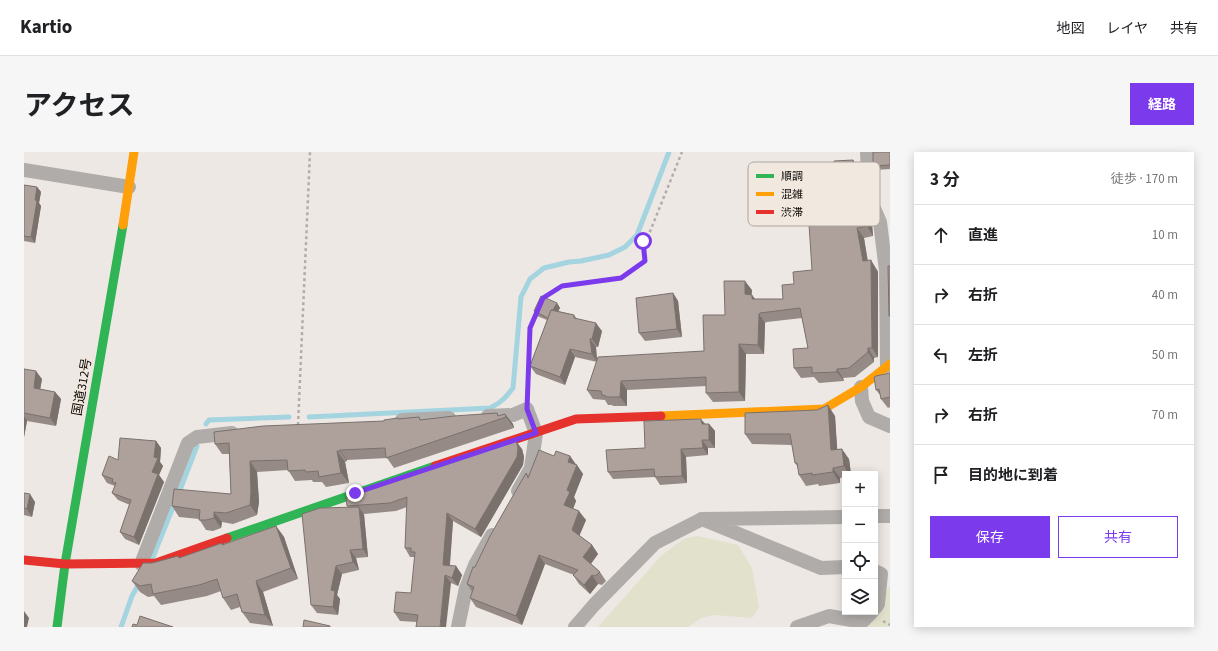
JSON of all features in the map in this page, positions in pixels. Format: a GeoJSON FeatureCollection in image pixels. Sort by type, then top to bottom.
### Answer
{"type":"FeatureCollection","features":[{"type":"Feature","properties":{"kind":"main road","name":"国道312号"},"geometry":{"type":"LineString","coordinates":[[58,627],[65,564],[134,152]]}},
{"type":"Feature","properties":{"kind":"main road"},"geometry":{"type":"LineString","coordinates":[[24,560],[65,564],[156,563],[355,493],[576,419],[645,418],[824,409],[861,387],[889,365]]}},
{"type":"Feature","properties":{"kind":"street"},"geometry":{"type":"LineString","coordinates":[[867,152],[867,162]]}},
{"type":"Feature","properties":{"kind":"street"},"geometry":{"type":"LineString","coordinates":[[24,170],[129,187]]}},
{"type":"Feature","properties":{"kind":"street"},"geometry":{"type":"LineString","coordinates":[[880,222],[886,271],[889,365]]}},
{"type":"Feature","properties":{"kind":"street"},"geometry":{"type":"LineString","coordinates":[[861,387],[862,401],[869,417],[890,426]]}},
{"type":"Feature","properties":{"kind":"street"},"geometry":{"type":"LineString","coordinates":[[386,421],[513,415],[527,409],[536,433],[531,468],[512,501]]}},
{"type":"Feature","properties":{"kind":"street"},"geometry":{"type":"LineString","coordinates":[[141,564],[188,443],[198,437],[244,432]]}},
{"type":"Feature","properties":{"kind":"street"},"geometry":{"type":"LineString","coordinates":[[878,516],[890,516]]}},
{"type":"Feature","properties":{"kind":"street"},"geometry":{"type":"LineString","coordinates":[[574,627],[655,543],[702,519],[842,517]]}},
{"type":"Feature","properties":{"kind":"street"},"geometry":{"type":"LineString","coordinates":[[702,519],[821,568],[842,567]]}},
{"type":"Feature","properties":{"kind":"street"},"geometry":{"type":"LineString","coordinates":[[458,627],[466,588],[475,565],[497,526]]}},
{"type":"Feature","properties":{"kind":"street"},"geometry":{"type":"LineString","coordinates":[[878,572],[881,574],[878,604]]}},
{"type":"Feature","properties":{"kind":"street"},"geometry":{"type":"LineString","coordinates":[[797,627],[829,616],[862,622],[869,615]]}},
{"type":"Feature","properties":{"kind":"path"},"geometry":{"type":"LineString","coordinates":[[298,425],[310,152]]}},
{"type":"Feature","properties":{"kind":"path"},"geometry":{"type":"LineString","coordinates":[[540,304],[543,298],[562,286],[621,278],[645,261],[643,241],[648,234],[682,152]]}},
{"type":"Feature","properties":{"kind":"path"},"geometry":{"type":"LineString","coordinates":[[527,409],[530,328],[538,310]]}},
{"type":"Feature","properties":{"kind":"green space"},"geometry":{"type":"Polygon","coordinates":[[[698,536],[738,545],[752,568],[759,607],[752,618],[714,615],[701,618],[688,627],[598,627],[662,555],[685,538],[698,536]]]}},
{"type":"Feature","properties":{"kind":"green space"},"geometry":{"type":"Polygon","coordinates":[[[890,585],[890,627],[866,627],[873,615],[878,615],[878,606],[890,585]]]}},
{"type":"Feature","properties":{"kind":"building"},"geometry":{"type":"Polygon","coordinates":[[[873,152],[890,152],[890,165],[880,166],[880,162],[873,162],[873,152]]]}},
{"type":"Feature","properties":{"kind":"building"},"geometry":{"type":"Polygon","coordinates":[[[853,160],[853,162],[834,162],[853,160]]]}},
{"type":"Feature","properties":{"kind":"building"},"geometry":{"type":"Polygon","coordinates":[[[24,185],[37,187],[35,200],[37,201],[31,237],[24,236],[24,185]]]}},
{"type":"Feature","properties":{"kind":"building"},"geometry":{"type":"Polygon","coordinates":[[[809,226],[867,226],[857,228],[863,261],[871,260],[872,348],[868,348],[868,352],[849,368],[837,369],[837,372],[812,373],[812,367],[794,368],[793,349],[808,348],[800,308],[759,314],[758,345],[739,344],[739,392],[706,393],[706,377],[621,381],[620,397],[606,397],[602,395],[601,391],[587,390],[598,357],[704,351],[703,315],[725,315],[724,281],[745,281],[745,294],[752,295],[752,299],[783,299],[782,285],[794,284],[793,272],[812,270],[809,226]]]}},
{"type":"Feature","properties":{"kind":"building"},"geometry":{"type":"Polygon","coordinates":[[[888,266],[890,266],[890,316],[889,316],[888,266]]]}},
{"type":"Feature","properties":{"kind":"building"},"geometry":{"type":"Polygon","coordinates":[[[673,293],[677,329],[639,333],[636,298],[673,293]]]}},
{"type":"Feature","properties":{"kind":"building"},"geometry":{"type":"Polygon","coordinates":[[[541,296],[557,303],[553,310],[551,310],[548,318],[534,311],[541,296]]]}},
{"type":"Feature","properties":{"kind":"building"},"geometry":{"type":"Polygon","coordinates":[[[551,310],[574,315],[574,318],[596,323],[592,339],[590,339],[592,354],[570,349],[560,377],[530,366],[551,310]]]}},
{"type":"Feature","properties":{"kind":"building"},"geometry":{"type":"Polygon","coordinates":[[[24,369],[36,371],[34,388],[55,392],[50,418],[24,413],[24,369]]]}},
{"type":"Feature","properties":{"kind":"building"},"geometry":{"type":"Polygon","coordinates":[[[890,373],[890,397],[881,399],[879,389],[876,390],[874,377],[890,373]]]}},
{"type":"Feature","properties":{"kind":"building"},"geometry":{"type":"Polygon","coordinates":[[[828,405],[831,450],[842,449],[844,466],[833,468],[833,472],[799,475],[797,463],[795,463],[790,434],[745,434],[745,413],[817,410],[828,405]]]}},
{"type":"Feature","properties":{"kind":"building"},"geometry":{"type":"Polygon","coordinates":[[[497,413],[498,416],[505,414],[506,417],[386,458],[385,448],[337,451],[341,473],[319,477],[318,471],[288,471],[287,460],[250,461],[250,505],[226,513],[214,512],[214,518],[199,520],[200,510],[172,506],[174,489],[231,494],[229,443],[215,444],[214,432],[263,426],[384,421],[398,418],[419,417],[420,420],[497,413]]]}},
{"type":"Feature","properties":{"kind":"building"},"geometry":{"type":"Polygon","coordinates":[[[701,419],[702,424],[709,424],[709,440],[702,440],[703,448],[681,449],[682,476],[655,477],[654,469],[608,472],[606,450],[645,448],[644,421],[701,419]]]}},
{"type":"Feature","properties":{"kind":"building"},"geometry":{"type":"Polygon","coordinates":[[[120,438],[156,441],[154,457],[158,458],[152,472],[158,474],[134,537],[120,532],[131,500],[112,493],[116,483],[112,482],[113,479],[102,475],[109,456],[118,460],[120,438]]]}},
{"type":"Feature","properties":{"kind":"building"},"geometry":{"type":"Polygon","coordinates":[[[516,441],[518,448],[517,457],[475,529],[447,513],[443,565],[456,566],[452,578],[445,575],[440,627],[416,627],[418,615],[394,612],[396,592],[411,593],[415,552],[411,552],[411,548],[405,548],[407,497],[390,503],[347,506],[346,498],[516,441]]]}},
{"type":"Feature","properties":{"kind":"building"},"geometry":{"type":"Polygon","coordinates":[[[539,450],[554,456],[556,451],[570,456],[568,462],[577,465],[567,490],[570,492],[564,505],[579,511],[572,530],[592,545],[583,557],[600,572],[595,576],[592,575],[584,585],[573,575],[578,570],[539,555],[516,616],[470,598],[474,587],[467,584],[473,567],[475,567],[490,536],[526,473],[528,478],[539,450]]]}},
{"type":"Feature","properties":{"kind":"building"},"geometry":{"type":"Polygon","coordinates":[[[24,493],[30,494],[27,509],[24,508],[24,493]]]}},
{"type":"Feature","properties":{"kind":"building"},"geometry":{"type":"Polygon","coordinates":[[[359,507],[363,549],[350,550],[353,562],[336,566],[331,590],[335,591],[333,607],[311,605],[302,514],[320,508],[359,507]]]}},
{"type":"Feature","properties":{"kind":"building"},"geometry":{"type":"Polygon","coordinates":[[[276,526],[291,568],[256,581],[265,615],[242,612],[237,594],[223,598],[217,579],[199,585],[153,594],[151,584],[140,586],[132,581],[143,563],[152,563],[178,556],[179,558],[276,526]]]}},
{"type":"Feature","properties":{"kind":"building"},"geometry":{"type":"Polygon","coordinates":[[[140,616],[173,627],[132,627],[133,624],[137,625],[140,616]]]}},
{"type":"Feature","properties":{"kind":"building"},"geometry":{"type":"Polygon","coordinates":[[[304,620],[330,626],[330,627],[303,627],[304,620]]]}},
{"type":"Feature","properties":{"kind":"waterway"},"geometry":{"type":"LineString","coordinates":[[309,417],[490,408],[500,402],[513,388],[521,297],[530,279],[544,268],[609,255],[625,247],[637,235],[669,152]]}},
{"type":"Feature","properties":{"kind":"waterway"},"geometry":{"type":"LineString","coordinates":[[206,424],[209,420],[289,417]]}},
{"type":"Feature","properties":{"kind":"waterway"},"geometry":{"type":"LineString","coordinates":[[178,495],[197,446]]}},
{"type":"Feature","properties":{"kind":"waterway"},"geometry":{"type":"LineString","coordinates":[[153,557],[175,502]]}},
{"type":"Feature","properties":{"kind":"waterway"},"geometry":{"type":"LineString","coordinates":[[121,627],[132,596],[140,582]]}},
{"type":"Feature","properties":{"kind":"traffic: fast"},"geometry":{"type":"LineString","coordinates":[[57,627],[65,564],[123,225]]}},
{"type":"Feature","properties":{"kind":"traffic: fast"},"geometry":{"type":"LineString","coordinates":[[227,538],[435,466]]}},
{"type":"Feature","properties":{"kind":"traffic: slow"},"geometry":{"type":"LineString","coordinates":[[123,225],[134,152]]}},
{"type":"Feature","properties":{"kind":"traffic: slow"},"geometry":{"type":"LineString","coordinates":[[661,416],[824,409],[861,387],[890,364]]}},
{"type":"Feature","properties":{"kind":"traffic: jam"},"geometry":{"type":"LineString","coordinates":[[435,466],[576,419],[661,416]]}},
{"type":"Feature","properties":{"kind":"traffic: jam"},"geometry":{"type":"LineString","coordinates":[[24,560],[65,564],[156,563],[227,538]]}},
{"type":"Feature","properties":{"kind":"route"},"geometry":{"type":"LineString","coordinates":[[355,493],[536,433],[527,409],[530,328],[543,298],[562,286],[621,278],[645,261],[643,241]]}}]}
